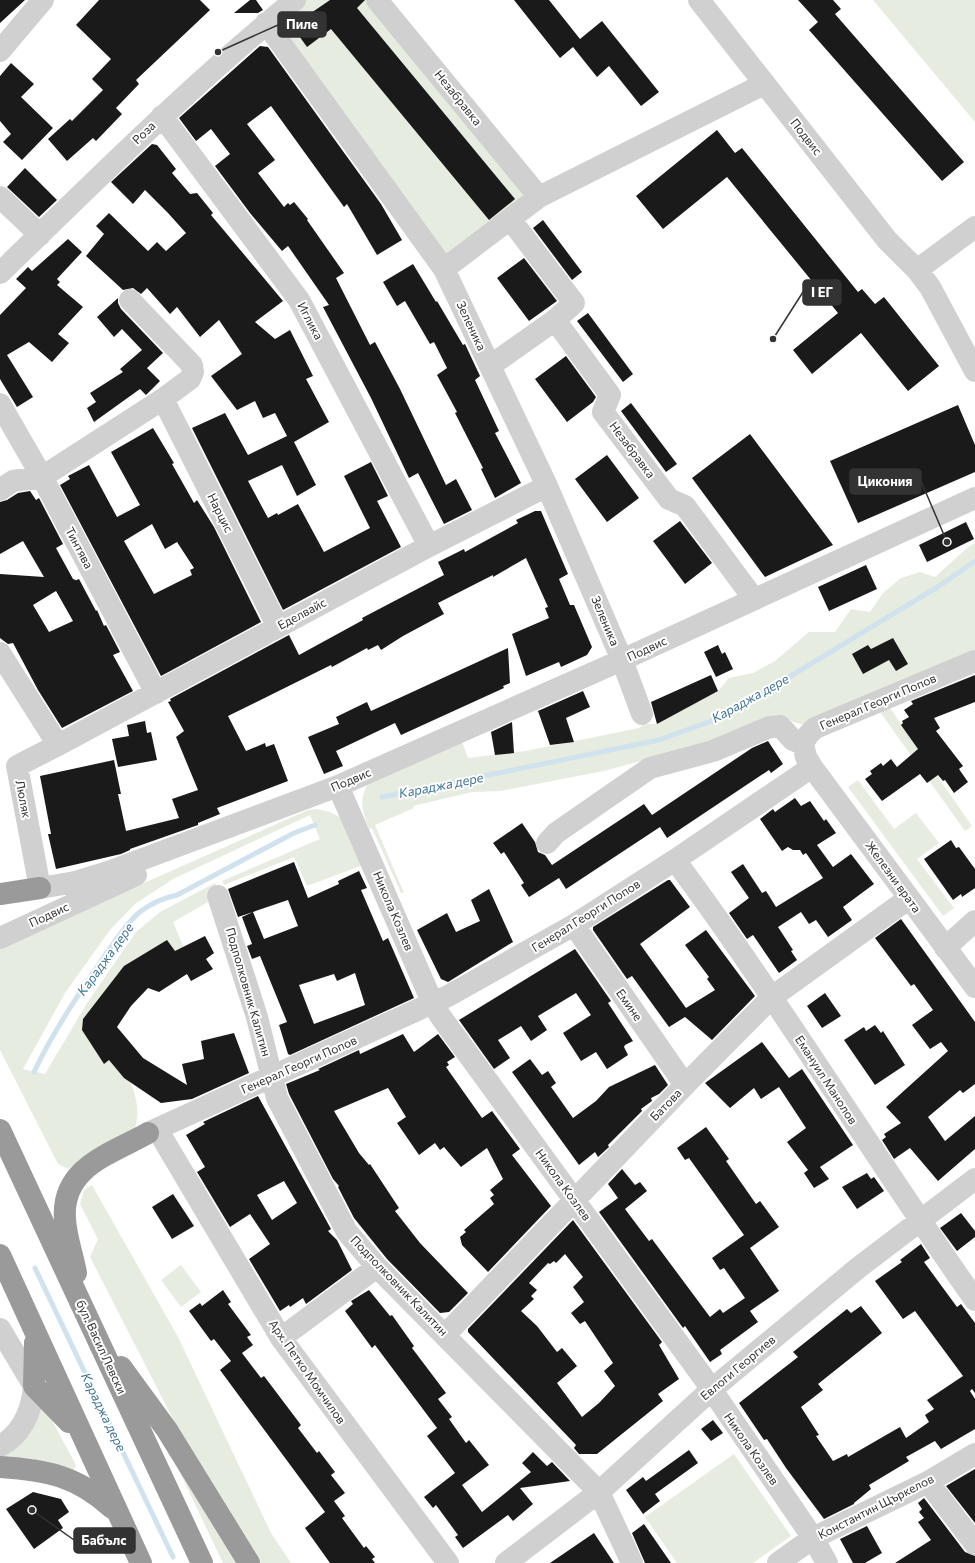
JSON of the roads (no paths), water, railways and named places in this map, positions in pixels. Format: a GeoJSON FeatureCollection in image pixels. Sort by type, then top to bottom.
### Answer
{"type":"FeatureCollection","features":[{"type":"Feature","properties":{"kind":"highway"},"geometry":{"type":"LineString","coordinates":[[0,894],[40,888]]}},
{"type":"Feature","properties":{"kind":"highway","name":"бул. Васил Левски"},"geometry":{"type":"LineString","coordinates":[[0,1130],[202,1563]]}},
{"type":"Feature","properties":{"kind":"highway"},"geometry":{"type":"LineString","coordinates":[[153,1131],[84,1169],[72,1182],[68,1192],[65,1220],[87,1318],[167,1430],[249,1563]]}},
{"type":"Feature","properties":{"kind":"highway"},"geometry":{"type":"LineString","coordinates":[[0,1255],[116,1512],[141,1563]]}},
{"type":"Feature","properties":{"kind":"highway"},"geometry":{"type":"LineString","coordinates":[[34,1331],[36,1352],[34,1386],[81,1435]]}},
{"type":"Feature","properties":{"kind":"highway"},"geometry":{"type":"LineString","coordinates":[[0,1467],[44,1472],[76,1481],[102,1499],[116,1512]]}},
{"type":"Feature","properties":{"kind":"highway"},"geometry":{"type":"LineString","coordinates":[[126,1533],[133,1563]]}},
{"type":"Feature","properties":{"kind":"street"},"geometry":{"type":"LineString","coordinates":[[0,51],[44,0]]}},
{"type":"Feature","properties":{"kind":"street","name":"Роза"},"geometry":{"type":"LineString","coordinates":[[0,273],[162,116],[266,23],[295,0]]}},
{"type":"Feature","properties":{"kind":"street","name":"Незабравка"},"geometry":{"type":"LineString","coordinates":[[377,0],[539,197]]}},
{"type":"Feature","properties":{"kind":"street","name":"Подвис"},"geometry":{"type":"LineString","coordinates":[[699,0],[887,240],[918,270],[930,287],[975,371]]}},
{"type":"Feature","properties":{"kind":"street","name":"Зеленика"},"geometry":{"type":"LineString","coordinates":[[266,23],[444,268],[547,486],[622,660],[642,714]]}},
{"type":"Feature","properties":{"kind":"street"},"geometry":{"type":"LineString","coordinates":[[444,268],[539,197],[764,84]]}},
{"type":"Feature","properties":{"kind":"street","name":"Иглика"},"geometry":{"type":"LineString","coordinates":[[162,116],[299,300],[429,546]]}},
{"type":"Feature","properties":{"kind":"street"},"geometry":{"type":"LineString","coordinates":[[0,196],[40,235]]}},
{"type":"Feature","properties":{"kind":"street"},"geometry":{"type":"LineString","coordinates":[[490,366],[555,320],[574,303],[510,219]]}},
{"type":"Feature","properties":{"kind":"street"},"geometry":{"type":"LineString","coordinates":[[918,270],[975,227]]}},
{"type":"Feature","properties":{"kind":"street"},"geometry":{"type":"LineString","coordinates":[[0,490],[13,481],[42,477],[163,399],[190,379],[193,372],[192,365],[130,300]]}},
{"type":"Feature","properties":{"kind":"street","name":"Незабравка"},"geometry":{"type":"LineString","coordinates":[[555,320],[610,395],[603,412],[669,499],[685,506],[754,600]]}},
{"type":"Feature","properties":{"kind":"street","name":"Нарцис"},"geometry":{"type":"LineString","coordinates":[[163,399],[278,627]]}},
{"type":"Feature","properties":{"kind":"street","name":"Тинтява"},"geometry":{"type":"LineString","coordinates":[[0,404],[42,477],[156,693]]}},
{"type":"Feature","properties":{"kind":"street","name":"Еделвайс"},"geometry":{"type":"LineString","coordinates":[[58,745],[429,546],[547,486]]}},
{"type":"Feature","properties":{"kind":"street","name":"Подвис"},"geometry":{"type":"LineString","coordinates":[[40,888],[75,882],[108,872],[318,794],[342,792],[622,660],[975,498]]}},
{"type":"Feature","properties":{"kind":"street"},"geometry":{"type":"LineString","coordinates":[[0,653],[58,745]]}},
{"type":"Feature","properties":{"kind":"street","name":"Генерал Георги Попов"},"geometry":{"type":"LineString","coordinates":[[803,744],[808,735],[815,728],[975,661]]}},
{"type":"Feature","properties":{"kind":"street"},"geometry":{"type":"LineString","coordinates":[[547,843],[556,833],[639,774],[650,768],[726,747],[770,727],[780,726],[793,740],[803,744],[806,757],[812,767]]}},
{"type":"Feature","properties":{"kind":"street","name":"Люляк"},"geometry":{"type":"LineString","coordinates":[[40,888],[17,766],[58,745]]}},
{"type":"Feature","properties":{"kind":"street","name":"Генерал Георги Попов"},"geometry":{"type":"LineString","coordinates":[[153,1131],[433,1004],[574,925],[675,860],[812,767]]}},
{"type":"Feature","properties":{"kind":"street","name":"Железни врата"},"geometry":{"type":"LineString","coordinates":[[812,767],[908,899],[975,987]]}},
{"type":"Feature","properties":{"kind":"street","name":"Никола Козлев"},"geometry":{"type":"LineString","coordinates":[[342,792],[433,1004],[711,1390],[813,1538],[827,1563]]}},
{"type":"Feature","properties":{"kind":"street","name":"Подвис"},"geometry":{"type":"LineString","coordinates":[[0,938],[164,862],[318,794]]}},
{"type":"Feature","properties":{"kind":"street","name":"Емануил Манолов"},"geometry":{"type":"LineString","coordinates":[[675,860],[772,998],[920,1221],[975,1300]]}},
{"type":"Feature","properties":{"kind":"street","name":"Подполковник Калитин"},"geometry":{"type":"LineString","coordinates":[[218,896],[244,974],[273,1076],[277,1098],[347,1232],[377,1267],[446,1335],[599,1492],[632,1563]]}},
{"type":"Feature","properties":{"kind":"street","name":"Батова"},"geometry":{"type":"LineString","coordinates":[[446,1335],[684,1085],[772,998],[908,899]]}},
{"type":"Feature","properties":{"kind":"street"},"geometry":{"type":"LineString","coordinates":[[945,948],[975,921]]}},
{"type":"Feature","properties":{"kind":"street","name":"Емине"},"geometry":{"type":"LineString","coordinates":[[574,925],[684,1085]]}},
{"type":"Feature","properties":{"kind":"street","name":"Арх. Петко Момчилов"},"geometry":{"type":"LineString","coordinates":[[153,1131],[281,1338],[448,1563]]}},
{"type":"Feature","properties":{"kind":"street","name":"Евлоги Георгиев"},"geometry":{"type":"LineString","coordinates":[[506,1563],[599,1492],[711,1390],[858,1268],[975,1179]]}},
{"type":"Feature","properties":{"kind":"street"},"geometry":{"type":"LineString","coordinates":[[281,1338],[377,1267]]}},
{"type":"Feature","properties":{"kind":"street"},"geometry":{"type":"LineString","coordinates":[[0,1329],[34,1386],[31,1408],[26,1422],[20,1430],[0,1446]]}},
{"type":"Feature","properties":{"kind":"street","name":"Константин Щъркелов"},"geometry":{"type":"LineString","coordinates":[[778,1563],[813,1538],[928,1482],[975,1454]]}},
{"type":"Feature","properties":{"kind":"street"},"geometry":{"type":"LineString","coordinates":[[928,1482],[975,1544]]}},
{"type":"Feature","properties":{"kind":"waterway","name":"Караджа дере"},"geometry":{"type":"LineString","coordinates":[[382,797],[659,740],[725,716],[939,586],[975,561]]}},
{"type":"Feature","properties":{"kind":"waterway","name":"Караджа дере"},"geometry":{"type":"LineString","coordinates":[[34,1072],[50,1041],[77,997],[118,937],[136,915],[154,903],[177,895],[294,833],[315,825]]}},
{"type":"Feature","properties":{"kind":"waterway","name":"Караджа дере"},"geometry":{"type":"LineString","coordinates":[[35,1268],[173,1557]]}},
{"type":"Feature","properties":{"kind":"place","name":"Пиле"},"geometry":{"type":"Point","coordinates":[218,52]}},
{"type":"Feature","properties":{"kind":"place","name":"I ЕГ"},"geometry":{"type":"Point","coordinates":[773,339]}},
{"type":"Feature","properties":{"kind":"place","name":"Цикония"},"geometry":{"type":"Point","coordinates":[947,542]}},
{"type":"Feature","properties":{"kind":"place","name":"Бабълс"},"geometry":{"type":"Point","coordinates":[32,1510]}}]}
